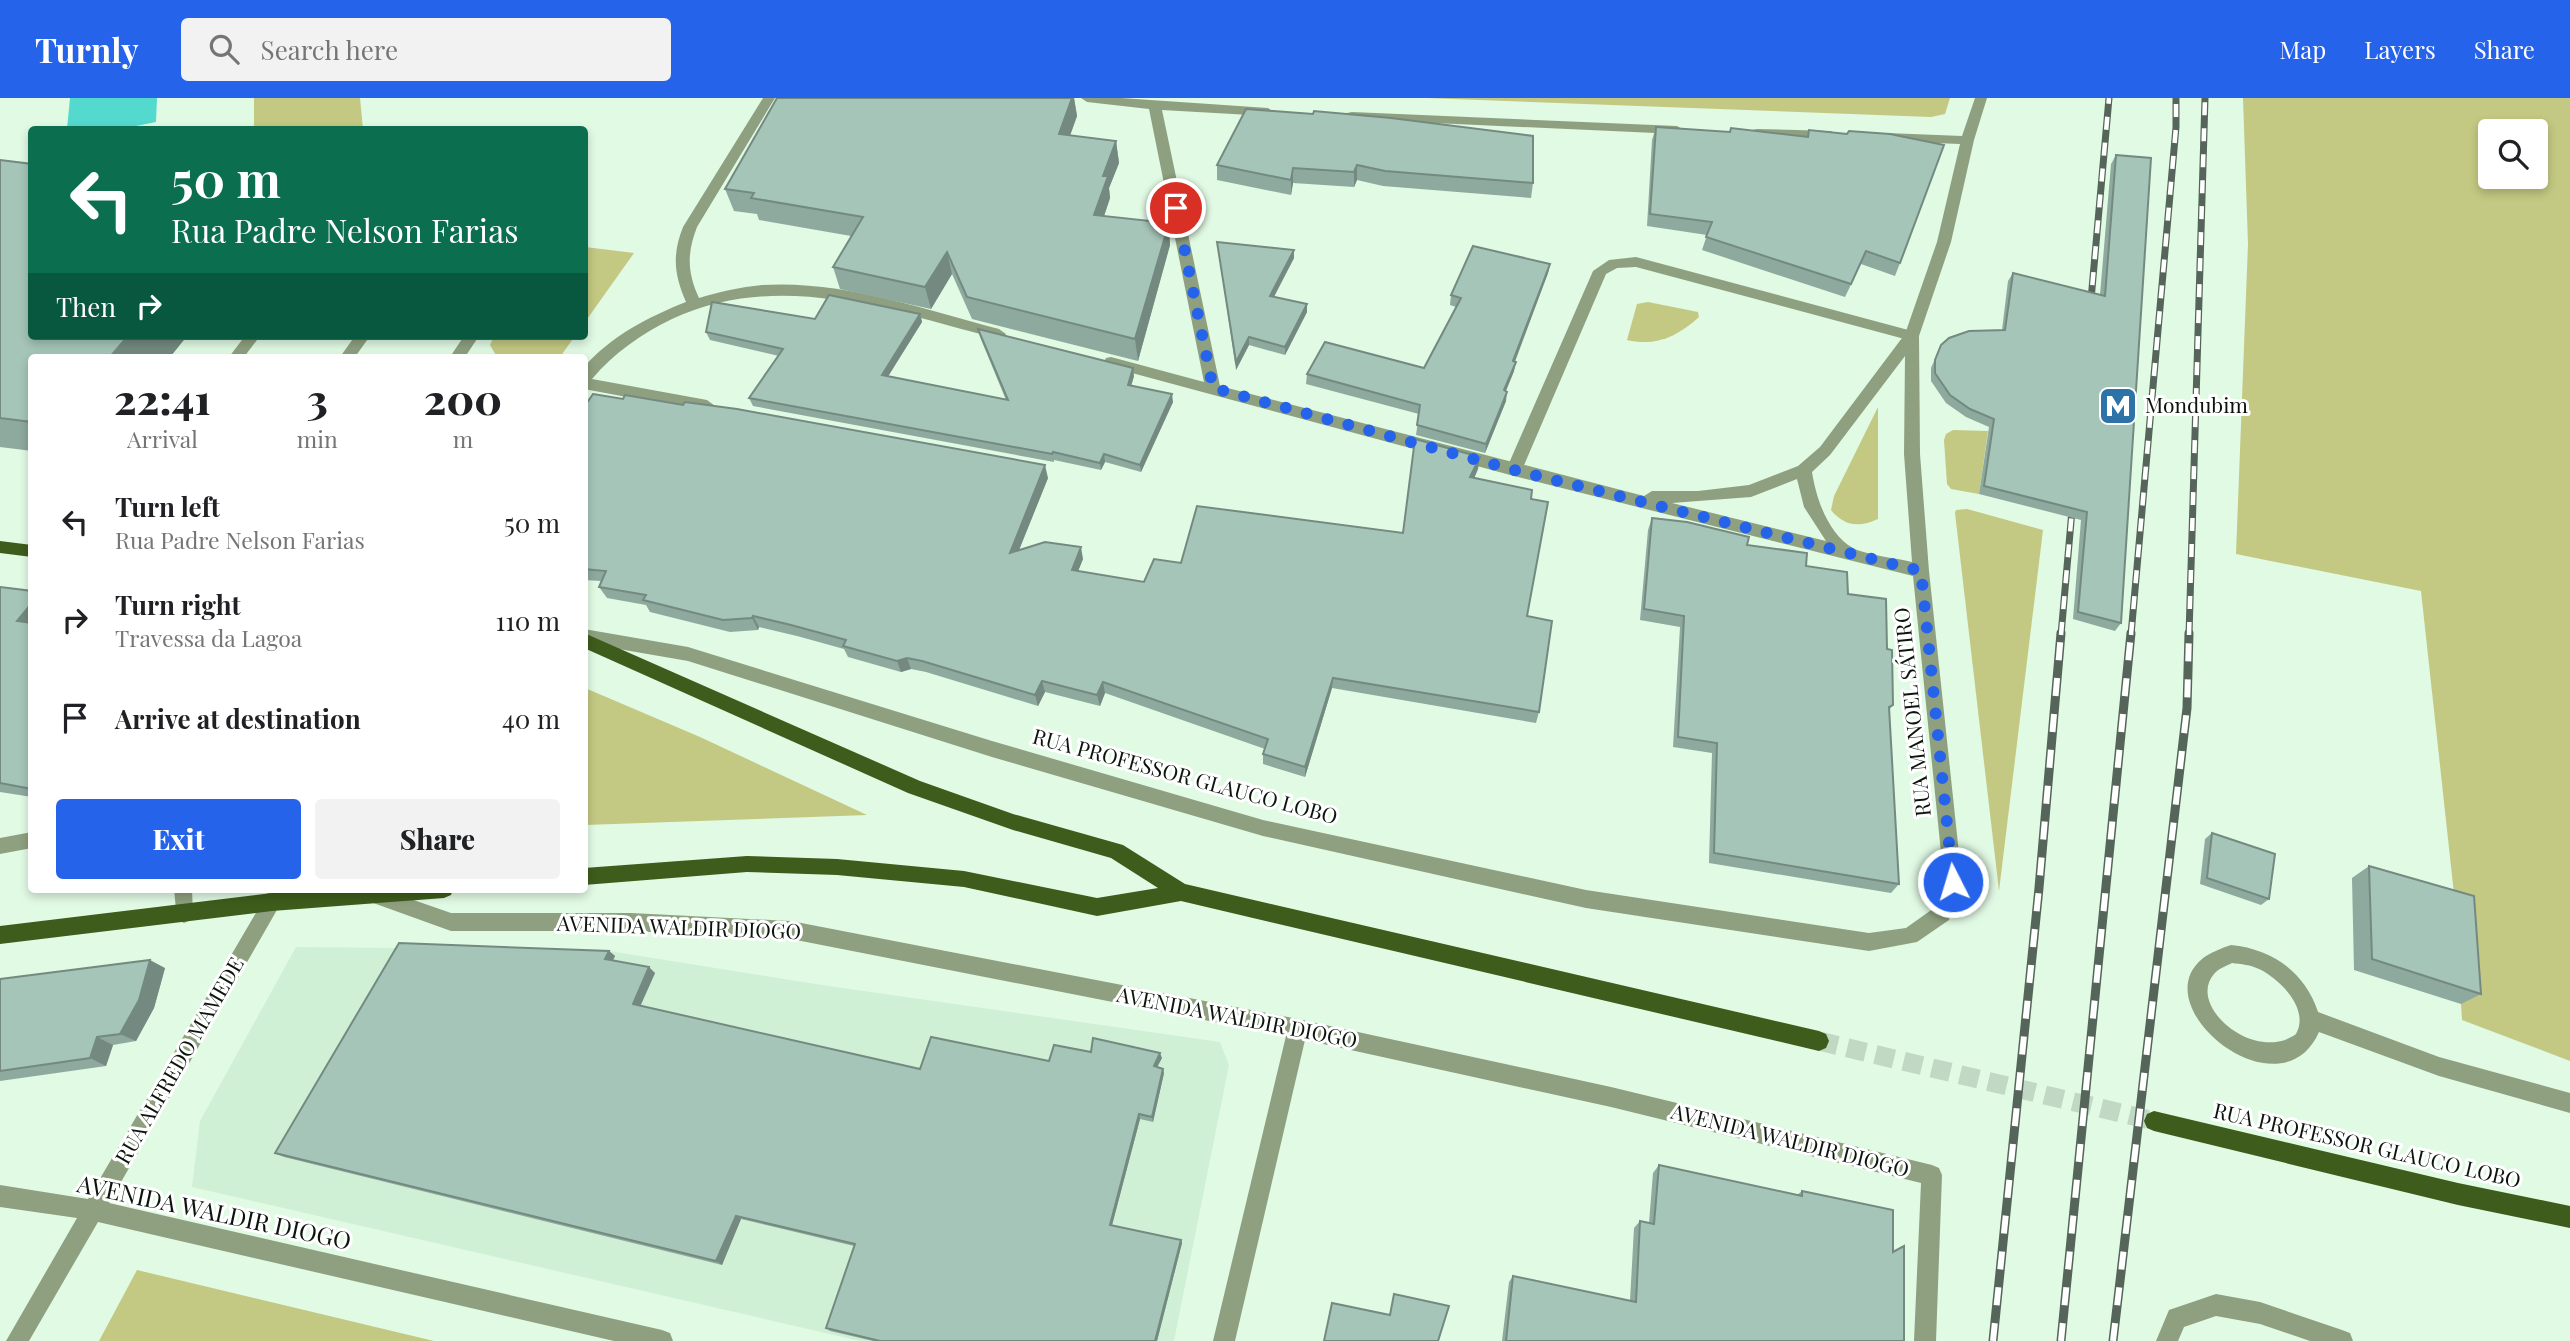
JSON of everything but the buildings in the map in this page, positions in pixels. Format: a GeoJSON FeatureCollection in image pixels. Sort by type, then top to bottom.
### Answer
{"type":"FeatureCollection","features":[{"type":"Feature","properties":{"kind":"main road"},"geometry":{"type":"LineString","coordinates":[[0,547],[28,550]]}},
{"type":"Feature","properties":{"kind":"main road","name":"RUA PROFESSOR GLAUCO LOBO"},"geometry":{"type":"LineString","coordinates":[[588,640],[914,787],[1013,822],[1116,851],[1181,892],[1819,1041]]}},
{"type":"Feature","properties":{"kind":"main road","name":"RUA PROFESSOR GLAUCO LOBO"},"geometry":{"type":"LineString","coordinates":[[588,877],[747,864],[837,867],[964,879],[1097,907],[1181,892]]}},
{"type":"Feature","properties":{"kind":"main road"},"geometry":{"type":"LineString","coordinates":[[0,935],[184,914],[276,896],[386,893]]}},
{"type":"Feature","properties":{"kind":"main road","name":"RUA PROFESSOR GLAUCO LOBO"},"geometry":{"type":"LineString","coordinates":[[2154,1121],[2458,1194],[2570,1217]]}},
{"type":"Feature","properties":{"kind":"street"},"geometry":{"type":"LineString","coordinates":[[694,304],[680,265],[681,248],[690,227],[769,98]]}},
{"type":"Feature","properties":{"kind":"street"},"geometry":{"type":"LineString","coordinates":[[1087,98],[1156,106],[1279,112]]}},
{"type":"Feature","properties":{"kind":"street","name":"RUA MANOEL SÁTIRO"},"geometry":{"type":"LineString","coordinates":[[1624,497],[1698,497],[1751,491],[1804,470],[1825,452],[1912,336],[1944,242],[1967,140],[1981,98]]}},
{"type":"Feature","properties":{"kind":"street"},"geometry":{"type":"LineString","coordinates":[[1156,106],[1213,388]]}},
{"type":"Feature","properties":{"kind":"street"},"geometry":{"type":"LineString","coordinates":[[1334,115],[1692,131]]}},
{"type":"Feature","properties":{"kind":"street"},"geometry":{"type":"LineString","coordinates":[[1747,133],[1843,136]]}},
{"type":"Feature","properties":{"kind":"street"},"geometry":{"type":"LineString","coordinates":[[1871,137],[1967,140]]}},
{"type":"Feature","properties":{"kind":"street"},"geometry":{"type":"LineString","coordinates":[[1514,470],[1600,271],[1614,263],[1636,262],[1912,336]]}},
{"type":"Feature","properties":{"kind":"street"},"geometry":{"type":"LineString","coordinates":[[588,376],[612,349],[636,332],[694,304],[740,293],[801,290],[869,301],[1010,337]]}},
{"type":"Feature","properties":{"kind":"street","name":"RUA MANOEL SÁTIRO"},"geometry":{"type":"LineString","coordinates":[[1912,336],[1912,454],[1921,571],[1953,882],[1942,914]]}},
{"type":"Feature","properties":{"kind":"street"},"geometry":{"type":"LineString","coordinates":[[238,354],[250,340]]}},
{"type":"Feature","properties":{"kind":"street"},"geometry":{"type":"LineString","coordinates":[[349,354],[360,340]]}},
{"type":"Feature","properties":{"kind":"street"},"geometry":{"type":"LineString","coordinates":[[1091,357],[1514,470],[1921,571]]}},
{"type":"Feature","properties":{"kind":"street"},"geometry":{"type":"LineString","coordinates":[[588,381],[722,408]]}},
{"type":"Feature","properties":{"kind":"street"},"geometry":{"type":"LineString","coordinates":[[1804,470],[1807,494],[1816,519],[1850,555]]}},
{"type":"Feature","properties":{"kind":"street","name":"RUA PROFESSOR GLAUCO LOBO"},"geometry":{"type":"LineString","coordinates":[[588,639],[688,654],[992,749],[1263,828],[1586,899],[1869,942],[1910,936],[1942,914]]}},
{"type":"Feature","properties":{"kind":"street"},"geometry":{"type":"LineString","coordinates":[[0,846],[28,841]]}},
{"type":"Feature","properties":{"kind":"street"},"geometry":{"type":"LineString","coordinates":[[183,893],[184,914]]}},
{"type":"Feature","properties":{"kind":"street","name":"AVENIDA WALDIR DIOGO"},"geometry":{"type":"LineString","coordinates":[[372,894],[451,922],[631,922],[791,930],[1298,1029],[1611,1097],[1932,1175],[1925,1341]]}},
{"type":"Feature","properties":{"kind":"street","name":"RUA ALFREDO MAMEDE"},"geometry":{"type":"LineString","coordinates":[[17,1341],[276,896]]}},
{"type":"Feature","properties":{"kind":"street"},"geometry":{"type":"LineString","coordinates":[[2311,1019],[2310,1029],[2304,1040],[2281,1054],[2263,1054],[2245,1049],[2213,1026],[2197,995],[2197,981],[2203,967],[2216,958],[2231,954],[2250,956],[2268,963],[2286,975],[2299,991],[2311,1019],[2408,1058],[2570,1103]]}},
{"type":"Feature","properties":{"kind":"street"},"geometry":{"type":"LineString","coordinates":[[1224,1341],[1298,1029]]}},
{"type":"Feature","properties":{"kind":"street","name":"AVENIDA WALDIR DIOGO"},"geometry":{"type":"LineString","coordinates":[[0,1196],[94,1210],[662,1341]]}},
{"type":"Feature","properties":{"kind":"street"},"geometry":{"type":"LineString","coordinates":[[2167,1341],[2177,1318],[2216,1305],[2260,1313],[2342,1341]]}},
{"type":"Feature","properties":{"kind":"shaded area"},"geometry":{"type":"Polygon","coordinates":[[[296,947],[603,950],[822,985],[1220,1042],[1229,1065],[1174,1341],[860,1341],[192,1187],[200,1121],[296,947]]]}},
{"type":"Feature","properties":{"kind":"green space"},"geometry":{"type":"Polygon","coordinates":[[[254,98],[360,98],[363,126],[254,126],[254,98]]]}},
{"type":"Feature","properties":{"kind":"green space"},"geometry":{"type":"Polygon","coordinates":[[[1426,98],[1950,98],[1945,114],[1931,117],[1426,98]]]}},
{"type":"Feature","properties":{"kind":"green space"},"geometry":{"type":"Polygon","coordinates":[[[2243,98],[2570,98],[2570,1061],[2462,1020],[2455,903],[2421,591],[2236,554],[2248,244],[2243,98]]]}},
{"type":"Feature","properties":{"kind":"green space"},"geometry":{"type":"Polygon","coordinates":[[[588,247],[634,253],[588,318],[588,247]]]}},
{"type":"Feature","properties":{"kind":"green space"},"geometry":{"type":"Polygon","coordinates":[[[1648,302],[1698,312],[1699,317],[1683,330],[1657,341],[1627,340],[1637,304],[1648,302]]]}},
{"type":"Feature","properties":{"kind":"green space"},"geometry":{"type":"Polygon","coordinates":[[[492,340],[572,340],[562,354],[495,354],[490,345],[492,340]]]}},
{"type":"Feature","properties":{"kind":"green space"},"geometry":{"type":"Polygon","coordinates":[[[1878,407],[1878,519],[1864,524],[1852,524],[1831,510],[1834,496],[1878,407]]]}},
{"type":"Feature","properties":{"kind":"green space"},"geometry":{"type":"Polygon","coordinates":[[[1953,430],[1988,431],[1979,494],[1951,489],[1947,484],[1944,440],[1946,434],[1953,430]]]}},
{"type":"Feature","properties":{"kind":"green space"},"geometry":{"type":"Polygon","coordinates":[[[1967,509],[2043,530],[1999,891],[1955,513],[1956,510],[1967,509]]]}},
{"type":"Feature","properties":{"kind":"green space"},"geometry":{"type":"Polygon","coordinates":[[[588,689],[700,737],[867,815],[588,825],[588,689]]]}},
{"type":"Feature","properties":{"kind":"green space"},"geometry":{"type":"Polygon","coordinates":[[[137,1270],[434,1341],[99,1341],[137,1270]]]}},
{"type":"Feature","properties":{"kind":"water"},"geometry":{"type":"Polygon","coordinates":[[[70,98],[157,98],[156,122],[136,126],[67,126],[70,98]]]}},
{"type":"Feature","properties":{"kind":"tunnel"},"geometry":{"type":"LineString","coordinates":[[1819,1041],[2154,1121]]}},
{"type":"Feature","properties":{"kind":"railway"},"geometry":{"type":"LineString","coordinates":[[2090,311],[2109,98]]}},
{"type":"Feature","properties":{"kind":"railway"},"geometry":{"type":"LineString","coordinates":[[2131,635],[2176,127],[2176,98]]}},
{"type":"Feature","properties":{"kind":"railway"},"geometry":{"type":"LineString","coordinates":[[2189,635],[2205,98]]}},
{"type":"Feature","properties":{"kind":"railway"},"geometry":{"type":"LineString","coordinates":[[2061,635],[2073,499]]}},
{"type":"Feature","properties":{"kind":"railway"},"geometry":{"type":"LineString","coordinates":[[1993,1341],[2039,888],[2061,633]]}},
{"type":"Feature","properties":{"kind":"railway"},"geometry":{"type":"LineString","coordinates":[[2061,1341],[2131,633]]}},
{"type":"Feature","properties":{"kind":"railway"},"geometry":{"type":"LineString","coordinates":[[2113,1341],[2187,708],[2189,633]]}},
{"type":"Feature","properties":{"kind":"place","name":"Mondubim"},"geometry":{"type":"Point","coordinates":[2118,406]}},
{"type":"Feature","properties":{"kind":"route"},"geometry":{"type":"LineString","coordinates":[[1176,208],[1213,388],[1514,470],[1921,571],[1953,882]]}}]}
